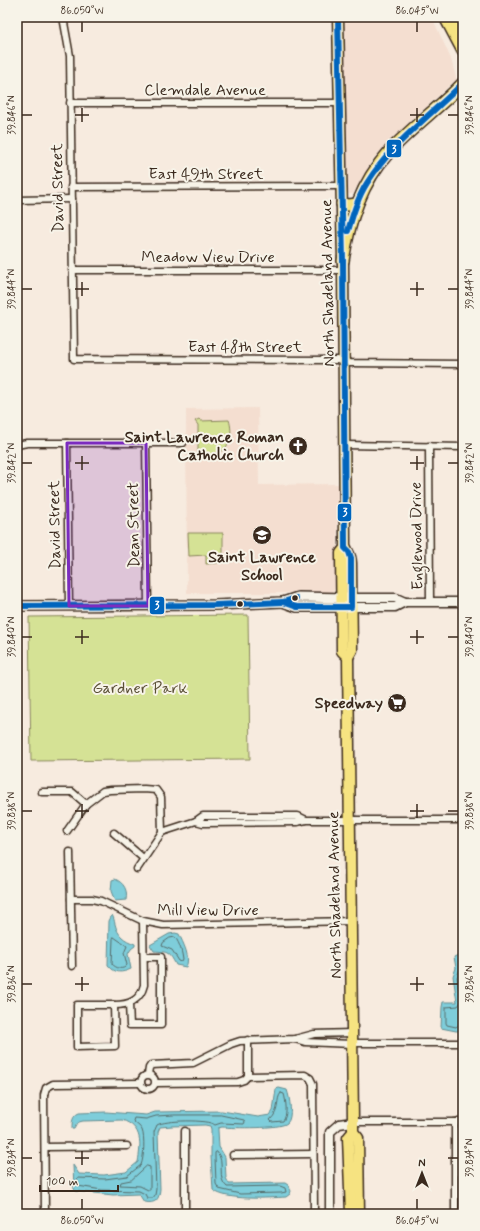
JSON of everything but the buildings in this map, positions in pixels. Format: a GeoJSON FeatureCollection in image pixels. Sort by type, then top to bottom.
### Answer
{"type":"FeatureCollection","features":[{"type":"Feature","properties":{"kind":"highway"},"geometry":{"type":"LineString","coordinates":[[446,17],[463,51]]}},
{"type":"Feature","properties":{"kind":"highway"},"geometry":{"type":"LineString","coordinates":[[455,17],[463,34]]}},
{"type":"Feature","properties":{"kind":"highway"},"geometry":{"type":"LineString","coordinates":[[343,266],[349,227],[357,204],[369,179],[389,153],[463,83]]}},
{"type":"Feature","properties":{"kind":"highway"},"geometry":{"type":"LineString","coordinates":[[342,204],[357,204]]}},
{"type":"Feature","properties":{"kind":"main road","name":"North Shadeland Avenue"},"geometry":{"type":"LineString","coordinates":[[338,17],[342,186],[346,548],[351,558],[347,602],[352,652],[348,657],[353,1127],[358,1138],[360,1214]]}},
{"type":"Feature","properties":{"kind":"main road"},"geometry":{"type":"LineString","coordinates":[[17,606],[148,606],[283,602],[298,597],[347,602]]}},
{"type":"Feature","properties":{"kind":"main road","name":"North Shadeland Avenue"},"geometry":{"type":"LineString","coordinates":[[350,1214],[348,1138],[353,1127]]}},
{"type":"Feature","properties":{"kind":"street","name":"David Street"},"geometry":{"type":"LineString","coordinates":[[63,17],[70,52],[74,359]]}},
{"type":"Feature","properties":{"kind":"street","name":"Clemdale Avenue"},"geometry":{"type":"LineString","coordinates":[[70,103],[340,103]]}},
{"type":"Feature","properties":{"kind":"street","name":"East 49th Street"},"geometry":{"type":"LineString","coordinates":[[71,187],[342,186]]}},
{"type":"Feature","properties":{"kind":"street"},"geometry":{"type":"LineString","coordinates":[[17,200],[72,199]]}},
{"type":"Feature","properties":{"kind":"street","name":"Meadow View Drive"},"geometry":{"type":"LineString","coordinates":[[72,270],[343,266]]}},
{"type":"Feature","properties":{"kind":"street","name":"East 48th Street"},"geometry":{"type":"LineString","coordinates":[[74,359],[337,360],[354,364],[463,364]]}},
{"type":"Feature","properties":{"kind":"street","name":"David Street"},"geometry":{"type":"LineString","coordinates":[[67,443],[69,606]]}},
{"type":"Feature","properties":{"kind":"street","name":"Dean Street"},"geometry":{"type":"LineString","coordinates":[[146,443],[148,606]]}},
{"type":"Feature","properties":{"kind":"street"},"geometry":{"type":"LineString","coordinates":[[17,444],[183,443]]}},
{"type":"Feature","properties":{"kind":"street"},"geometry":{"type":"LineString","coordinates":[[345,445],[463,446]]}},
{"type":"Feature","properties":{"kind":"street","name":"Englewood Drive"},"geometry":{"type":"LineString","coordinates":[[429,446],[430,602]]}},
{"type":"Feature","properties":{"kind":"street"},"geometry":{"type":"LineString","coordinates":[[347,602],[395,607],[405,602],[463,602]]}},
{"type":"Feature","properties":{"kind":"street"},"geometry":{"type":"LineString","coordinates":[[67,831],[86,804],[98,793],[107,790],[154,790],[161,797],[162,832]]}},
{"type":"Feature","properties":{"kind":"street"},"geometry":{"type":"LineString","coordinates":[[42,792],[72,792],[86,804]]}},
{"type":"Feature","properties":{"kind":"street"},"geometry":{"type":"LineString","coordinates":[[137,869],[162,832],[196,821],[203,816],[298,816],[306,820],[463,820]]}},
{"type":"Feature","properties":{"kind":"street"},"geometry":{"type":"LineString","coordinates":[[114,833],[143,858]]}},
{"type":"Feature","properties":{"kind":"street"},"geometry":{"type":"LineString","coordinates":[[70,852],[72,966]]}},
{"type":"Feature","properties":{"kind":"street","name":"Mill View Drive"},"geometry":{"type":"LineString","coordinates":[[70,899],[92,898],[102,901],[143,921],[163,925],[351,922]]}},
{"type":"Feature","properties":{"kind":"street"},"geometry":{"type":"LineString","coordinates":[[114,1005],[115,1046],[77,1047],[77,1005],[129,1004],[138,998],[143,990],[143,921]]}},
{"type":"Feature","properties":{"kind":"street"},"geometry":{"type":"LineString","coordinates":[[129,1004],[130,1025],[161,1025],[161,957],[144,957]]}},
{"type":"Feature","properties":{"kind":"street"},"geometry":{"type":"LineString","coordinates":[[314,1214],[312,1084],[310,1078],[305,1075],[248,1076],[244,1080],[238,1082],[156,1083],[149,1089],[144,1087],[142,1078],[148,1074],[151,1065],[193,1063],[231,1044],[248,1040],[295,1039],[314,1034],[352,1040]]}},
{"type":"Feature","properties":{"kind":"street"},"geometry":{"type":"LineString","coordinates":[[295,1039],[305,1042],[352,1040],[463,1043]]}},
{"type":"Feature","properties":{"kind":"street"},"geometry":{"type":"LineString","coordinates":[[248,1040],[248,1076]]}},
{"type":"Feature","properties":{"kind":"street"},"geometry":{"type":"LineString","coordinates":[[148,1074],[154,1078],[156,1083]]}},
{"type":"Feature","properties":{"kind":"street"},"geometry":{"type":"LineString","coordinates":[[45,1214],[44,1094],[46,1088],[53,1084],[142,1083]]}},
{"type":"Feature","properties":{"kind":"street"},"geometry":{"type":"LineString","coordinates":[[455,1122],[455,1214]]}},
{"type":"Feature","properties":{"kind":"street"},"geometry":{"type":"LineString","coordinates":[[330,1214],[330,1132],[339,1124],[353,1127],[463,1122]]}},
{"type":"Feature","properties":{"kind":"street"},"geometry":{"type":"LineString","coordinates":[[185,1131],[186,1214]]}},
{"type":"Feature","properties":{"kind":"street"},"geometry":{"type":"LineString","coordinates":[[45,1147],[127,1146]]}},
{"type":"Feature","properties":{"kind":"street"},"geometry":{"type":"LineString","coordinates":[[233,1155],[313,1154]]}},
{"type":"Feature","properties":{"kind":"highlighted area"},"geometry":{"type":"Polygon","coordinates":[[[67,443],[146,443],[148,606],[69,606],[67,443]]]}},
{"type":"Feature","properties":{"kind":"shaded area"},"geometry":{"type":"Polygon","coordinates":[[[345,17],[432,17],[451,59],[457,82],[452,83],[392,139],[372,160],[353,194],[346,194],[345,179],[345,17]]]}},
{"type":"Feature","properties":{"kind":"shaded area","name":"Saint Lawrence School"},"geometry":{"type":"Polygon","coordinates":[[[258,408],[259,485],[338,484],[337,586],[331,593],[187,593],[186,409],[258,408]]]}},
{"type":"Feature","properties":{"kind":"green space"},"geometry":{"type":"Polygon","coordinates":[[[199,419],[201,421],[229,420],[231,430],[230,440],[222,451],[210,455],[198,452],[198,425],[195,421],[199,419]]]}},
{"type":"Feature","properties":{"kind":"green space"},"geometry":{"type":"Polygon","coordinates":[[[188,533],[223,533],[223,555],[218,555],[218,563],[206,564],[206,555],[189,556],[188,533]]]}},
{"type":"Feature","properties":{"kind":"green space","name":"Gardner Park"},"geometry":{"type":"Polygon","coordinates":[[[248,615],[250,759],[31,761],[29,617],[248,615]]]}},
{"type":"Feature","properties":{"kind":"water"},"geometry":{"type":"Polygon","coordinates":[[[115,879],[125,887],[126,900],[115,901],[111,891],[112,880],[115,879]]]}},
{"type":"Feature","properties":{"kind":"water"},"geometry":{"type":"Polygon","coordinates":[[[112,915],[120,935],[135,944],[128,954],[131,969],[125,971],[119,972],[113,970],[108,965],[109,921],[112,915]]]}},
{"type":"Feature","properties":{"kind":"water"},"geometry":{"type":"Polygon","coordinates":[[[169,934],[179,934],[186,950],[188,959],[186,967],[176,965],[172,957],[163,952],[154,951],[150,945],[169,934]]]}},
{"type":"Feature","properties":{"kind":"water"},"geometry":{"type":"Polygon","coordinates":[[[460,954],[463,955],[463,1019],[460,1031],[456,1031],[441,1028],[442,1007],[443,1002],[457,1002],[453,976],[456,968],[454,957],[460,954]]]}},
{"type":"Feature","properties":{"kind":"water"},"geometry":{"type":"Polygon","coordinates":[[[279,1088],[287,1090],[289,1098],[290,1117],[287,1123],[283,1125],[266,1127],[218,1128],[219,1147],[225,1157],[226,1178],[229,1184],[285,1183],[291,1191],[286,1197],[237,1197],[219,1194],[213,1190],[211,1129],[210,1126],[205,1125],[160,1127],[158,1132],[160,1189],[159,1196],[154,1202],[144,1202],[139,1194],[113,1195],[76,1191],[74,1189],[73,1165],[79,1174],[104,1175],[126,1172],[138,1162],[140,1149],[139,1137],[134,1127],[122,1120],[83,1121],[78,1123],[74,1129],[72,1129],[72,1122],[79,1113],[106,1112],[146,1115],[155,1112],[222,1111],[258,1117],[270,1115],[273,1111],[276,1089],[279,1088]]]}},
{"type":"Feature","properties":{"kind":"transit line","name":"3"},"geometry":{"type":"LineString","coordinates":[[283,602],[297,607],[351,607],[351,558],[349,552],[345,548],[343,261],[338,17]]}},
{"type":"Feature","properties":{"kind":"transit line","name":"3"},"geometry":{"type":"LineString","coordinates":[[348,231],[361,194],[377,169],[400,142],[463,83]]}},
{"type":"Feature","properties":{"kind":"transit line","name":"3"},"geometry":{"type":"LineString","coordinates":[[17,606],[215,605],[283,602],[296,598]]}},
{"type":"Feature","properties":{"kind":"place","name":"Saint Lawrence Roman Catholic Church"},"geometry":{"type":"Point","coordinates":[298,446]}},
{"type":"Feature","properties":{"kind":"place","name":"Saint Lawrence School"},"geometry":{"type":"Point","coordinates":[262,535]}},
{"type":"Feature","properties":{"kind":"place","name":"Speedway"},"geometry":{"type":"Point","coordinates":[397,703]}}]}
